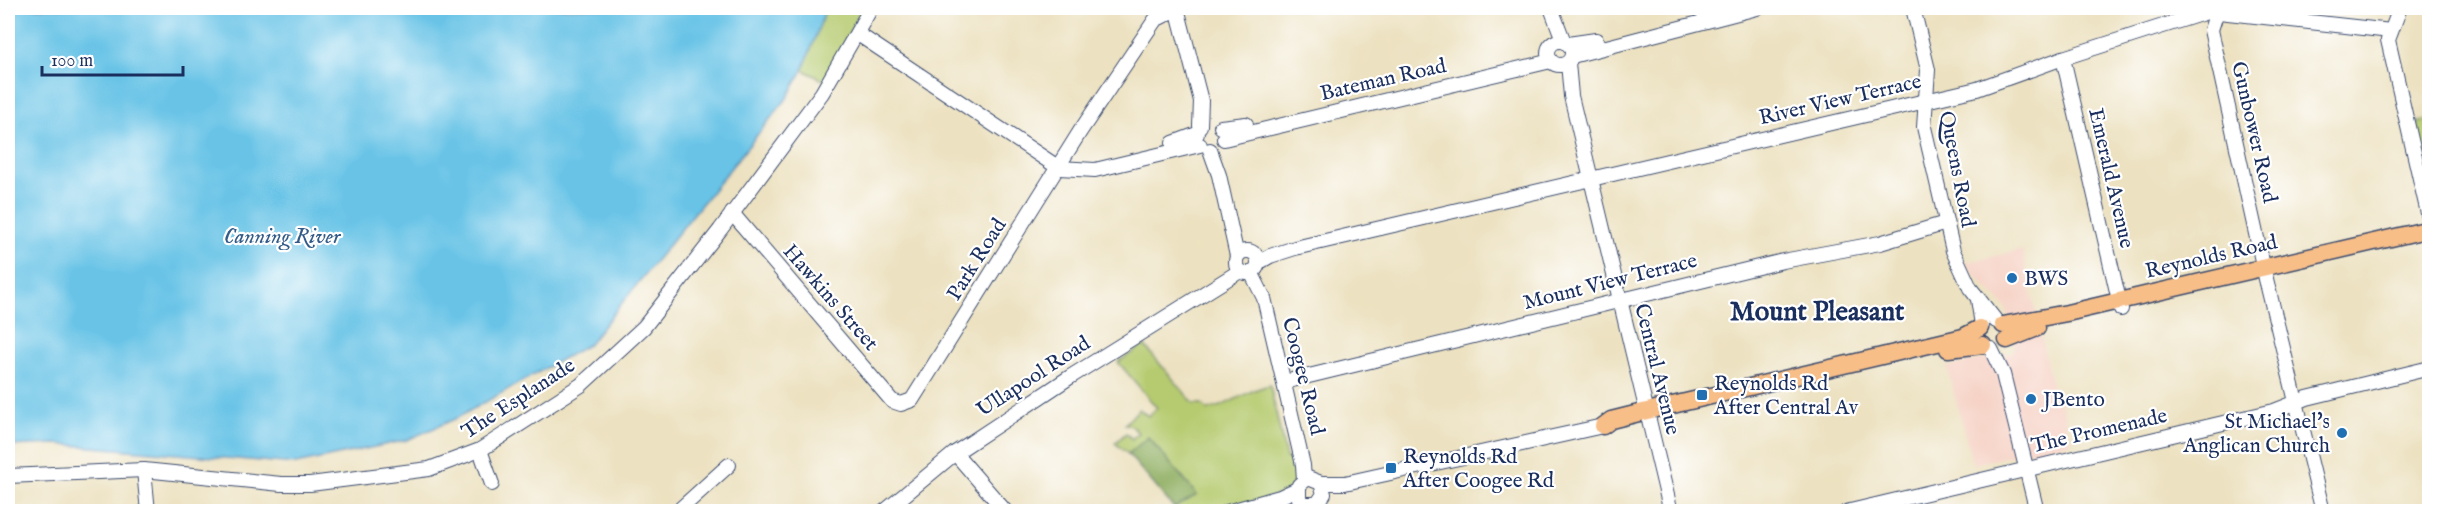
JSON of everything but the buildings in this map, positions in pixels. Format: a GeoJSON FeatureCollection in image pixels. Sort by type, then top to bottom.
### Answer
{"type":"FeatureCollection","features":[{"type":"Feature","properties":{"kind":"main road","name":"Reynolds Road"},"geometry":{"type":"LineString","coordinates":[[2329,256],[2430,229]]}},
{"type":"Feature","properties":{"kind":"main road","name":"Reynolds Road"},"geometry":{"type":"LineString","coordinates":[[1603,426],[1612,427],[1648,415],[1934,347],[2024,331],[2265,270],[2430,237]]}},
{"type":"Feature","properties":{"kind":"street","name":"The Esplanade"},"geometry":{"type":"LineString","coordinates":[[8,476],[144,470],[281,484],[310,484],[429,469],[480,450],[581,385],[625,347],[644,327],[822,93],[871,8]]}},
{"type":"Feature","properties":{"kind":"street","name":"Coogee Road"},"geometry":{"type":"LineString","coordinates":[[1177,8],[1232,229],[1264,298],[1311,495]]}},
{"type":"Feature","properties":{"kind":"street","name":"Park Road"},"geometry":{"type":"LineString","coordinates":[[901,404],[912,400],[1081,130],[1155,20],[1177,8]]}},
{"type":"Feature","properties":{"kind":"street","name":"Central Avenue"},"geometry":{"type":"LineString","coordinates":[[1550,8],[1671,512]]}},
{"type":"Feature","properties":{"kind":"street","name":"Bateman Road"},"geometry":{"type":"LineString","coordinates":[[1561,53],[1583,44],[1724,8]]}},
{"type":"Feature","properties":{"kind":"street","name":"Bateman Road"},"geometry":{"type":"LineString","coordinates":[[1061,164],[1097,162],[1135,154],[1757,8]]}},
{"type":"Feature","properties":{"kind":"street","name":"Queens Road"},"geometry":{"type":"LineString","coordinates":[[1913,8],[1928,70],[1924,127],[1946,223],[1959,268],[1978,299],[1993,335],[2037,512]]}},
{"type":"Feature","properties":{"kind":"street"},"geometry":{"type":"LineString","coordinates":[[2400,8],[2388,40],[2389,48],[2430,222]]}},
{"type":"Feature","properties":{"kind":"street","name":"River View Terrace"},"geometry":{"type":"LineString","coordinates":[[1247,262],[1295,248],[1590,178],[1977,89],[2063,58],[2217,9],[2391,32]]}},
{"type":"Feature","properties":{"kind":"street","name":"Gunbower Road"},"geometry":{"type":"LineString","coordinates":[[2217,9],[2211,30],[2296,404],[2323,512]]}},
{"type":"Feature","properties":{"kind":"street","name":"Bateman Road"},"geometry":{"type":"LineString","coordinates":[[858,34],[1002,129],[1007,129],[1061,164],[1095,170],[1210,136]]}},
{"type":"Feature","properties":{"kind":"street","name":"Emerald Avenue"},"geometry":{"type":"LineString","coordinates":[[2063,58],[2120,305]]}},
{"type":"Feature","properties":{"kind":"street"},"geometry":{"type":"LineString","coordinates":[[1080,162],[1076,145],[1081,130]]}},
{"type":"Feature","properties":{"kind":"street","name":"Hawkins Street"},"geometry":{"type":"LineString","coordinates":[[732,213],[892,401],[901,404]]}},
{"type":"Feature","properties":{"kind":"street","name":"Mount View Terrace"},"geometry":{"type":"LineString","coordinates":[[1284,382],[1783,261],[1880,243],[1946,223]]}},
{"type":"Feature","properties":{"kind":"street","name":"Ullapool Road"},"geometry":{"type":"LineString","coordinates":[[884,512],[955,453],[1247,262]]}},
{"type":"Feature","properties":{"kind":"street","name":"The Promenade"},"geometry":{"type":"LineString","coordinates":[[1846,512],[2296,404],[2307,398],[2430,368]]}},
{"type":"Feature","properties":{"kind":"street","name":"Reynolds Road"},"geometry":{"type":"LineString","coordinates":[[1227,512],[1280,498],[1311,495],[1345,483],[1603,426]]}},
{"type":"Feature","properties":{"kind":"street"},"geometry":{"type":"LineString","coordinates":[[480,450],[492,484]]}},
{"type":"Feature","properties":{"kind":"street"},"geometry":{"type":"LineString","coordinates":[[955,453],[1006,512]]}},
{"type":"Feature","properties":{"kind":"street"},"geometry":{"type":"LineString","coordinates":[[677,512],[729,465]]}},
{"type":"Feature","properties":{"kind":"street"},"geometry":{"type":"LineString","coordinates":[[144,470],[148,512]]}},
{"type":"Feature","properties":{"kind":"shaded area"},"geometry":{"type":"Polygon","coordinates":[[[2022,250],[2053,391],[2058,391],[2071,443],[1973,464],[1947,367],[2013,352],[2015,347],[2006,308],[1964,263],[2022,250]]]}},
{"type":"Feature","properties":{"kind":"green space"},"geometry":{"type":"Polygon","coordinates":[[[826,8],[862,8],[825,81],[803,70],[826,8]]]}},
{"type":"Feature","properties":{"kind":"green space"},"geometry":{"type":"Polygon","coordinates":[[[2430,119],[2429,180],[2417,122],[2430,119]]]}},
{"type":"Feature","properties":{"kind":"green space"},"geometry":{"type":"Polygon","coordinates":[[[1144,345],[1194,404],[1202,404],[1207,410],[1270,385],[1286,458],[1301,453],[1297,489],[1227,511],[1176,511],[1174,508],[1196,494],[1149,438],[1128,454],[1115,443],[1126,433],[1132,439],[1138,433],[1132,426],[1125,424],[1139,409],[1148,416],[1157,408],[1118,362],[1144,345]]]}},
{"type":"Feature","properties":{"kind":"green space"},"geometry":{"type":"Polygon","coordinates":[[[1148,437],[1197,495],[1174,508],[1128,454],[1148,437]]]}},
{"type":"Feature","properties":{"kind":"water","name":"Canning River"},"geometry":{"type":"Polygon","coordinates":[[[8,8],[826,8],[803,70],[787,98],[589,344],[457,418],[407,440],[296,464],[56,444],[8,446],[8,8]]]}},
{"type":"Feature","properties":{"kind":"place","name":"BWS"},"geometry":{"type":"Point","coordinates":[2012,278]}},
{"type":"Feature","properties":{"kind":"place","name":"Reynolds Rd After Central Av"},"geometry":{"type":"Point","coordinates":[1702,395]}},
{"type":"Feature","properties":{"kind":"place","name":"JBento"},"geometry":{"type":"Point","coordinates":[2031,399]}},
{"type":"Feature","properties":{"kind":"place","name":"St Michael's Anglican Church"},"geometry":{"type":"Point","coordinates":[2342,433]}},
{"type":"Feature","properties":{"kind":"place","name":"Reynolds Rd After Coogee Rd"},"geometry":{"type":"Point","coordinates":[1391,468]}},
{"type":"Feature","properties":{"kind":"district","name":"Mount Pleasant"},"geometry":{"type":"Point","coordinates":[1817,311]}}]}
